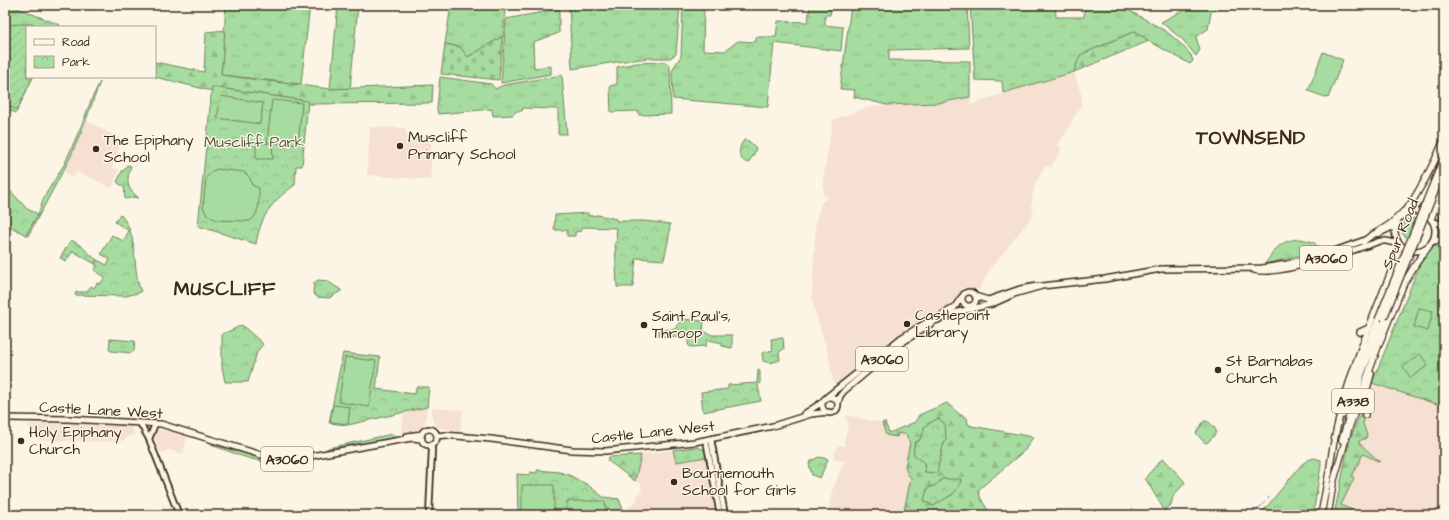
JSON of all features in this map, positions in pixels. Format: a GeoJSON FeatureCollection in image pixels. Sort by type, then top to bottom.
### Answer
{"type":"FeatureCollection","features":[{"type":"Feature","properties":{"kind":"highway"},"geometry":{"type":"LineString","coordinates":[[1403,215],[1434,164],[1444,140]]}},
{"type":"Feature","properties":{"kind":"highway","name":"Spur Road"},"geometry":{"type":"LineString","coordinates":[[1329,475],[1334,448],[1348,398],[1444,157]]}},
{"type":"Feature","properties":{"kind":"highway","name":"Spur Road"},"geometry":{"type":"LineString","coordinates":[[1386,319],[1444,169]]}},
{"type":"Feature","properties":{"kind":"highway"},"geometry":{"type":"LineString","coordinates":[[1432,220],[1444,183]]}},
{"type":"Feature","properties":{"kind":"highway"},"geometry":{"type":"LineString","coordinates":[[1440,192],[1438,204],[1444,218]]}},
{"type":"Feature","properties":{"kind":"highway"},"geometry":{"type":"LineString","coordinates":[[1363,242],[1371,235],[1385,228],[1395,220],[1412,202]]}},
{"type":"Feature","properties":{"kind":"highway"},"geometry":{"type":"LineString","coordinates":[[1329,475],[1333,443],[1346,391],[1397,257],[1400,244]]}},
{"type":"Feature","properties":{"kind":"highway"},"geometry":{"type":"LineString","coordinates":[[1365,415],[1365,396],[1386,319],[1404,283],[1417,261],[1430,244]]}},
{"type":"Feature","properties":{"kind":"highway","name":"A338"},"geometry":{"type":"LineString","coordinates":[[1328,515],[1340,445],[1351,406],[1362,373],[1386,319]]}},
{"type":"Feature","properties":{"kind":"highway"},"geometry":{"type":"LineString","coordinates":[[1360,332],[1369,328]]}},
{"type":"Feature","properties":{"kind":"highway","name":"A338"},"geometry":{"type":"LineString","coordinates":[[1321,515],[1329,475]]}},
{"type":"Feature","properties":{"kind":"main road"},"geometry":{"type":"LineString","coordinates":[[1444,225],[1432,220],[1427,215],[1418,211],[1412,211],[1403,215],[1396,225],[1396,237],[1406,250],[1417,251],[1444,238]]}},
{"type":"Feature","properties":{"kind":"main road"},"geometry":{"type":"LineString","coordinates":[[1430,244],[1435,231],[1432,220]]}},
{"type":"Feature","properties":{"kind":"main road","name":"A3060"},"geometry":{"type":"LineString","coordinates":[[975,296],[988,300],[1020,289],[1036,286],[1105,279],[1161,269],[1251,269],[1287,264],[1326,254],[1363,242],[1396,225]]}},
{"type":"Feature","properties":{"kind":"main road","name":"A3060"},"geometry":{"type":"LineString","coordinates":[[1251,269],[1260,272],[1278,270],[1380,242],[1386,241],[1400,244]]}},
{"type":"Feature","properties":{"kind":"main road"},"geometry":{"type":"LineString","coordinates":[[1287,264],[1294,264],[1315,259],[1317,260]]}},
{"type":"Feature","properties":{"kind":"main road","name":"A3060"},"geometry":{"type":"LineString","coordinates":[[838,403],[840,396],[844,391],[900,344],[935,321],[968,308],[979,308],[1014,294],[1042,286]]}},
{"type":"Feature","properties":{"kind":"main road"},"geometry":{"type":"LineString","coordinates":[[968,308],[975,303],[975,296],[968,292],[961,298],[963,304],[968,308],[979,308]]}},
{"type":"Feature","properties":{"kind":"main road","name":"Castle Lane West"},"geometry":{"type":"LineString","coordinates":[[798,418],[825,399],[901,338],[926,322],[949,312],[956,306],[961,298]]}},
{"type":"Feature","properties":{"kind":"main road"},"geometry":{"type":"LineString","coordinates":[[834,398],[838,403],[836,410],[829,412],[823,408],[825,399],[834,398]]}},
{"type":"Feature","properties":{"kind":"main road","name":"Castle Lane West"},"geometry":{"type":"LineString","coordinates":[[437,436],[445,435],[491,439],[596,452],[619,451],[709,439],[773,426],[816,413],[829,412]]}},
{"type":"Feature","properties":{"kind":"main road","name":"Castle Lane West"},"geometry":{"type":"LineString","coordinates":[[5,417],[155,424],[180,430],[271,458],[294,460],[422,437]]}},
{"type":"Feature","properties":{"kind":"main road","name":"A3060"},"geometry":{"type":"LineString","coordinates":[[422,437],[426,431],[430,430],[437,436]]}},
{"type":"Feature","properties":{"kind":"main road"},"geometry":{"type":"LineString","coordinates":[[422,437],[424,443],[430,445],[435,443],[437,436]]}},
{"type":"Feature","properties":{"kind":"street"},"geometry":{"type":"LineString","coordinates":[[140,423],[149,439],[179,515]]}},
{"type":"Feature","properties":{"kind":"street"},"geometry":{"type":"LineString","coordinates":[[149,439],[155,424]]}},
{"type":"Feature","properties":{"kind":"street"},"geometry":{"type":"LineString","coordinates":[[709,439],[720,515]]}},
{"type":"Feature","properties":{"kind":"street"},"geometry":{"type":"LineString","coordinates":[[709,439],[725,515]]}},
{"type":"Feature","properties":{"kind":"street"},"geometry":{"type":"LineString","coordinates":[[429,515],[432,450],[430,445]]}},
{"type":"Feature","properties":{"kind":"shaded area"},"geometry":{"type":"Polygon","coordinates":[[[1074,72],[1082,97],[1081,106],[1058,146],[1062,148],[1051,167],[1046,165],[1035,184],[1031,205],[1034,214],[989,271],[979,290],[963,288],[954,305],[945,312],[934,316],[896,337],[893,337],[887,342],[882,351],[836,386],[833,381],[828,354],[814,308],[812,295],[816,221],[821,203],[831,195],[824,197],[823,179],[833,120],[868,107],[939,103],[970,97],[971,105],[1074,72]]]}},
{"type":"Feature","properties":{"kind":"shaded area","name":"The Epiphany School"},"geometry":{"type":"Polygon","coordinates":[[[86,120],[122,140],[112,167],[119,170],[112,188],[77,172],[73,178],[63,171],[86,120]]]}},
{"type":"Feature","properties":{"kind":"shaded area","name":"Muscliff Primary School"},"geometry":{"type":"Polygon","coordinates":[[[370,127],[406,128],[406,134],[431,135],[431,180],[367,175],[370,127]]]}},
{"type":"Feature","properties":{"kind":"shaded area"},"geometry":{"type":"Polygon","coordinates":[[[1372,383],[1444,406],[1444,515],[1334,515],[1349,442],[1372,383]]]}},
{"type":"Feature","properties":{"kind":"shaded area"},"geometry":{"type":"Polygon","coordinates":[[[427,407],[425,425],[416,431],[401,435],[404,412],[427,407]]]}},
{"type":"Feature","properties":{"kind":"shaded area"},"geometry":{"type":"Polygon","coordinates":[[[432,408],[463,410],[460,432],[436,427],[432,420],[432,408]]]}},
{"type":"Feature","properties":{"kind":"shaded area"},"geometry":{"type":"Polygon","coordinates":[[[846,415],[882,423],[886,435],[897,433],[907,435],[910,442],[905,467],[911,478],[903,515],[827,515],[832,491],[844,461],[833,458],[838,445],[845,446],[844,441],[848,427],[846,415]]]}},
{"type":"Feature","properties":{"kind":"shaded area"},"geometry":{"type":"Polygon","coordinates":[[[70,423],[131,427],[135,434],[119,442],[37,440],[27,425],[70,423]]]}},
{"type":"Feature","properties":{"kind":"shaded area"},"geometry":{"type":"Polygon","coordinates":[[[159,429],[187,434],[183,454],[169,450],[161,454],[154,436],[155,431],[159,429]]]}},
{"type":"Feature","properties":{"kind":"shaded area","name":"Bournemouth School for Girls"},"geometry":{"type":"Polygon","coordinates":[[[673,450],[677,462],[706,457],[715,515],[631,515],[624,512],[638,499],[637,495],[641,492],[642,487],[640,483],[635,481],[641,455],[673,450]]]}},
{"type":"Feature","properties":{"kind":"green space"},"geometry":{"type":"Polygon","coordinates":[[[5,5],[12,5],[60,25],[26,26],[26,78],[33,78],[16,113],[5,108],[5,5]]]}},
{"type":"Feature","properties":{"kind":"green space"},"geometry":{"type":"Polygon","coordinates":[[[226,5],[310,5],[301,84],[221,75],[226,5]]]}},
{"type":"Feature","properties":{"kind":"green space"},"geometry":{"type":"Polygon","coordinates":[[[338,5],[358,5],[350,89],[330,89],[338,5]]]}},
{"type":"Feature","properties":{"kind":"green space"},"geometry":{"type":"Polygon","coordinates":[[[451,5],[504,5],[505,14],[503,36],[468,58],[460,47],[445,44],[451,5]]]}},
{"type":"Feature","properties":{"kind":"green space"},"geometry":{"type":"Polygon","coordinates":[[[569,5],[680,5],[676,54],[670,58],[649,58],[572,69],[569,5]]]}},
{"type":"Feature","properties":{"kind":"green space"},"geometry":{"type":"Polygon","coordinates":[[[683,5],[704,5],[703,50],[725,51],[738,41],[756,42],[756,37],[776,37],[778,21],[808,22],[810,5],[846,5],[846,7],[831,7],[830,15],[825,15],[825,25],[843,27],[841,51],[774,43],[768,107],[673,99],[672,72],[681,56],[683,5]]]}},
{"type":"Feature","properties":{"kind":"green space"},"geometry":{"type":"Polygon","coordinates":[[[851,5],[967,5],[969,48],[889,50],[889,60],[970,61],[970,97],[939,103],[887,105],[854,97],[855,90],[840,89],[851,5]]]}},
{"type":"Feature","properties":{"kind":"green space"},"geometry":{"type":"Polygon","coordinates":[[[970,5],[1055,5],[1056,17],[1084,17],[1085,5],[1120,5],[1167,32],[1191,55],[1193,61],[1190,64],[1149,41],[1135,31],[1081,55],[1074,72],[1003,93],[1002,81],[975,80],[970,5]]]}},
{"type":"Feature","properties":{"kind":"green space"},"geometry":{"type":"Polygon","coordinates":[[[1193,5],[1221,5],[1211,12],[1208,29],[1196,37],[1200,50],[1196,56],[1183,40],[1161,22],[1193,5]]]}},
{"type":"Feature","properties":{"kind":"green space"},"geometry":{"type":"Polygon","coordinates":[[[559,9],[559,33],[533,42],[534,68],[551,66],[551,74],[501,83],[506,19],[559,9]]]}},
{"type":"Feature","properties":{"kind":"green space"},"geometry":{"type":"Polygon","coordinates":[[[32,24],[36,26],[26,26],[26,78],[33,78],[17,110],[5,104],[5,27],[8,25],[32,24]]]}},
{"type":"Feature","properties":{"kind":"green space"},"geometry":{"type":"Polygon","coordinates":[[[225,30],[221,75],[330,89],[433,85],[432,103],[309,104],[307,101],[213,87],[212,91],[156,77],[156,62],[204,72],[206,32],[225,30]]]}},
{"type":"Feature","properties":{"kind":"green space"},"geometry":{"type":"Polygon","coordinates":[[[1135,31],[1149,41],[1074,72],[1080,55],[1135,31]]]}},
{"type":"Feature","properties":{"kind":"green space"},"geometry":{"type":"Polygon","coordinates":[[[503,36],[499,80],[441,74],[445,44],[460,47],[468,57],[503,36]]]}},
{"type":"Feature","properties":{"kind":"green space"},"geometry":{"type":"Polygon","coordinates":[[[1323,52],[1343,60],[1328,98],[1308,91],[1323,52]]]}},
{"type":"Feature","properties":{"kind":"green space"},"geometry":{"type":"Polygon","coordinates":[[[664,62],[670,65],[671,114],[639,115],[638,111],[611,112],[610,86],[617,84],[617,67],[636,63],[664,62]]]}},
{"type":"Feature","properties":{"kind":"green space"},"geometry":{"type":"Polygon","coordinates":[[[562,75],[567,134],[558,134],[558,109],[523,108],[522,111],[516,111],[513,115],[493,116],[492,109],[438,114],[437,109],[440,77],[491,84],[495,89],[504,85],[562,75]]]}},
{"type":"Feature","properties":{"kind":"green space"},"geometry":{"type":"Polygon","coordinates":[[[100,82],[70,158],[28,236],[26,235],[38,214],[44,197],[65,163],[100,82]]]}},
{"type":"Feature","properties":{"kind":"green space","name":"Muscliff Park"},"geometry":{"type":"Polygon","coordinates":[[[212,87],[308,101],[302,166],[296,166],[295,185],[274,203],[264,217],[256,244],[198,226],[212,87]]]}},
{"type":"Feature","properties":{"kind":"green space"},"geometry":{"type":"Polygon","coordinates":[[[221,96],[263,103],[260,124],[217,118],[221,96]]]}},
{"type":"Feature","properties":{"kind":"green space"},"geometry":{"type":"Polygon","coordinates":[[[272,100],[302,103],[298,145],[267,142],[272,100]]]}},
{"type":"Feature","properties":{"kind":"green space"},"geometry":{"type":"Polygon","coordinates":[[[744,140],[749,141],[756,148],[748,163],[740,156],[741,146],[744,140]]]}},
{"type":"Feature","properties":{"kind":"green space"},"geometry":{"type":"Polygon","coordinates":[[[272,143],[273,159],[256,159],[256,144],[272,143]]]}},
{"type":"Feature","properties":{"kind":"green space"},"geometry":{"type":"Polygon","coordinates":[[[127,165],[131,166],[128,176],[129,187],[139,198],[135,197],[125,199],[124,187],[117,182],[122,171],[124,171],[127,165]]]}},
{"type":"Feature","properties":{"kind":"green space"},"geometry":{"type":"Polygon","coordinates":[[[217,169],[244,172],[250,178],[252,185],[259,188],[259,202],[256,215],[250,221],[217,220],[207,215],[203,207],[206,178],[212,171],[217,169]]]}},
{"type":"Feature","properties":{"kind":"green space"},"geometry":{"type":"Polygon","coordinates":[[[5,185],[27,209],[38,214],[26,235],[11,227],[5,218],[5,185]]]}},
{"type":"Feature","properties":{"kind":"green space"},"geometry":{"type":"Polygon","coordinates":[[[588,213],[588,216],[598,215],[616,219],[616,221],[644,221],[670,224],[664,260],[636,258],[633,287],[617,287],[615,242],[617,242],[616,228],[582,227],[582,231],[575,232],[575,236],[567,236],[567,230],[554,230],[555,215],[588,213]]]}},
{"type":"Feature","properties":{"kind":"green space"},"geometry":{"type":"Polygon","coordinates":[[[120,214],[126,223],[133,241],[136,272],[141,292],[126,296],[75,295],[76,292],[87,292],[91,286],[94,288],[97,283],[100,284],[105,277],[94,270],[97,266],[95,264],[97,260],[107,265],[110,259],[101,254],[112,235],[123,241],[129,231],[115,222],[120,214]]]}},
{"type":"Feature","properties":{"kind":"green space"},"geometry":{"type":"Polygon","coordinates":[[[1410,218],[1415,219],[1408,238],[1403,233],[1402,228],[1405,222],[1410,218]]]}},
{"type":"Feature","properties":{"kind":"green space"},"geometry":{"type":"Polygon","coordinates":[[[1301,239],[1313,242],[1322,250],[1265,264],[1272,253],[1283,243],[1301,239]]]}},
{"type":"Feature","properties":{"kind":"green space"},"geometry":{"type":"Polygon","coordinates":[[[71,240],[97,260],[95,264],[73,251],[66,261],[60,258],[71,240]]]}},
{"type":"Feature","properties":{"kind":"green space"},"geometry":{"type":"Polygon","coordinates":[[[1444,244],[1444,406],[1372,383],[1424,254],[1433,246],[1444,244]]]}},
{"type":"Feature","properties":{"kind":"green space"},"geometry":{"type":"Polygon","coordinates":[[[318,280],[327,281],[341,291],[329,298],[317,297],[313,293],[314,283],[318,280]]]}},
{"type":"Feature","properties":{"kind":"green space"},"geometry":{"type":"Polygon","coordinates":[[[1419,308],[1433,311],[1428,331],[1414,327],[1419,308]]]}},
{"type":"Feature","properties":{"kind":"green space"},"geometry":{"type":"Polygon","coordinates":[[[681,319],[704,321],[703,331],[712,335],[732,335],[732,348],[722,346],[722,343],[709,340],[707,340],[706,346],[690,347],[688,344],[688,338],[659,336],[659,330],[675,329],[681,319]]]}},
{"type":"Feature","properties":{"kind":"green space"},"geometry":{"type":"Polygon","coordinates":[[[242,325],[263,344],[257,352],[248,382],[225,382],[222,367],[222,334],[242,325]]]}},
{"type":"Feature","properties":{"kind":"green space"},"geometry":{"type":"Polygon","coordinates":[[[783,338],[784,349],[779,352],[780,360],[770,363],[763,361],[762,353],[773,350],[771,339],[783,338]]]}},
{"type":"Feature","properties":{"kind":"green space"},"geometry":{"type":"Polygon","coordinates":[[[110,339],[135,341],[134,351],[131,353],[111,351],[109,349],[110,339]]]}},
{"type":"Feature","properties":{"kind":"green space"},"geometry":{"type":"Polygon","coordinates":[[[343,353],[380,357],[376,389],[415,394],[416,388],[418,387],[429,387],[427,407],[348,425],[329,423],[343,353]]]}},
{"type":"Feature","properties":{"kind":"green space"},"geometry":{"type":"Polygon","coordinates":[[[1420,354],[1428,365],[1411,378],[1403,367],[1420,354]]]}},
{"type":"Feature","properties":{"kind":"green space"},"geometry":{"type":"Polygon","coordinates":[[[345,357],[376,361],[369,407],[339,402],[345,357]]]}},
{"type":"Feature","properties":{"kind":"green space"},"geometry":{"type":"Polygon","coordinates":[[[758,370],[760,371],[760,383],[758,385],[761,401],[703,412],[701,392],[728,389],[728,385],[757,383],[758,370]]]}},
{"type":"Feature","properties":{"kind":"green space"},"geometry":{"type":"Polygon","coordinates":[[[947,403],[959,414],[967,418],[968,424],[972,426],[1033,437],[1025,450],[978,490],[981,499],[991,515],[903,515],[911,478],[905,467],[910,442],[907,439],[907,435],[898,433],[897,437],[886,435],[882,423],[885,422],[889,433],[915,422],[919,415],[947,403]],[[931,423],[928,425],[919,441],[915,442],[914,446],[915,454],[924,462],[925,472],[945,443],[931,423]],[[942,479],[936,485],[927,489],[925,501],[934,506],[941,500],[952,495],[961,480],[942,479]]]}},
{"type":"Feature","properties":{"kind":"green space"},"geometry":{"type":"Polygon","coordinates":[[[333,405],[350,407],[348,424],[330,422],[333,405]]]}},
{"type":"Feature","properties":{"kind":"green space"},"geometry":{"type":"Polygon","coordinates":[[[1360,414],[1364,419],[1363,424],[1367,435],[1366,438],[1359,441],[1359,443],[1380,462],[1363,454],[1352,476],[1354,478],[1341,505],[1352,510],[1350,515],[1334,515],[1349,442],[1360,414]]]}},
{"type":"Feature","properties":{"kind":"green space"},"geometry":{"type":"Polygon","coordinates":[[[938,418],[945,424],[946,439],[943,445],[937,473],[925,472],[924,462],[914,454],[915,442],[919,441],[924,431],[924,427],[938,418]]]}},
{"type":"Feature","properties":{"kind":"green space"},"geometry":{"type":"Polygon","coordinates":[[[1204,421],[1210,423],[1216,430],[1214,435],[1207,443],[1204,442],[1196,433],[1204,421]]]}},
{"type":"Feature","properties":{"kind":"green space"},"geometry":{"type":"Polygon","coordinates":[[[392,434],[396,437],[326,452],[324,451],[328,448],[392,434]]]}},
{"type":"Feature","properties":{"kind":"green space"},"geometry":{"type":"Polygon","coordinates":[[[211,444],[272,461],[313,462],[280,464],[264,462],[244,457],[211,444]]]}},
{"type":"Feature","properties":{"kind":"green space"},"geometry":{"type":"Polygon","coordinates":[[[697,447],[705,450],[706,457],[676,462],[673,450],[697,447]]]}},
{"type":"Feature","properties":{"kind":"green space"},"geometry":{"type":"Polygon","coordinates":[[[641,455],[635,481],[607,460],[609,457],[641,455]]]}},
{"type":"Feature","properties":{"kind":"green space"},"geometry":{"type":"Polygon","coordinates":[[[819,457],[828,459],[820,478],[812,475],[809,464],[811,461],[819,457]]]}},
{"type":"Feature","properties":{"kind":"green space"},"geometry":{"type":"Polygon","coordinates":[[[1314,458],[1321,460],[1321,465],[1313,515],[1260,515],[1302,464],[1314,458]]]}},
{"type":"Feature","properties":{"kind":"green space"},"geometry":{"type":"Polygon","coordinates":[[[1164,459],[1185,482],[1174,495],[1170,506],[1164,510],[1145,478],[1161,460],[1164,459]]]}},
{"type":"Feature","properties":{"kind":"green space"},"geometry":{"type":"Polygon","coordinates":[[[537,470],[559,472],[569,475],[588,485],[603,497],[619,499],[624,512],[631,515],[518,515],[517,474],[530,475],[530,472],[537,473],[537,470]]]}},
{"type":"Feature","properties":{"kind":"green space"},"geometry":{"type":"Polygon","coordinates":[[[942,479],[961,479],[957,489],[951,495],[934,506],[924,501],[927,489],[936,485],[942,479]]]}},
{"type":"Feature","properties":{"kind":"green space"},"geometry":{"type":"Polygon","coordinates":[[[522,485],[554,485],[554,515],[522,515],[522,485]]]}},
{"type":"Feature","properties":{"kind":"green space"},"geometry":{"type":"Polygon","coordinates":[[[567,501],[605,501],[606,515],[567,515],[567,501]]]}},
{"type":"Feature","properties":{"kind":"waterway"},"geometry":{"type":"LineString","coordinates":[[1252,515],[1265,502]]}},
{"type":"Feature","properties":{"kind":"place","name":"Muscliff Primary School"},"geometry":{"type":"Point","coordinates":[400,146]}},
{"type":"Feature","properties":{"kind":"place","name":"The Epiphany School"},"geometry":{"type":"Point","coordinates":[96,149]}},
{"type":"Feature","properties":{"kind":"place","name":"Castlepoint Library"},"geometry":{"type":"Point","coordinates":[907,324]}},
{"type":"Feature","properties":{"kind":"place","name":"Saint Paul's, Throop"},"geometry":{"type":"Point","coordinates":[644,325]}},
{"type":"Feature","properties":{"kind":"place","name":"St Barnabas Church"},"geometry":{"type":"Point","coordinates":[1218,370]}},
{"type":"Feature","properties":{"kind":"place","name":"Holy Epiphany Church"},"geometry":{"type":"Point","coordinates":[21,441]}},
{"type":"Feature","properties":{"kind":"place","name":"Bournemouth School for Girls"},"geometry":{"type":"Point","coordinates":[674,482]}},
{"type":"Feature","properties":{"kind":"district","name":"TOWNSEND"},"geometry":{"type":"Point","coordinates":[1251,137]}},
{"type":"Feature","properties":{"kind":"district","name":"MUSCLIFF"},"geometry":{"type":"Point","coordinates":[225,288]}}]}
